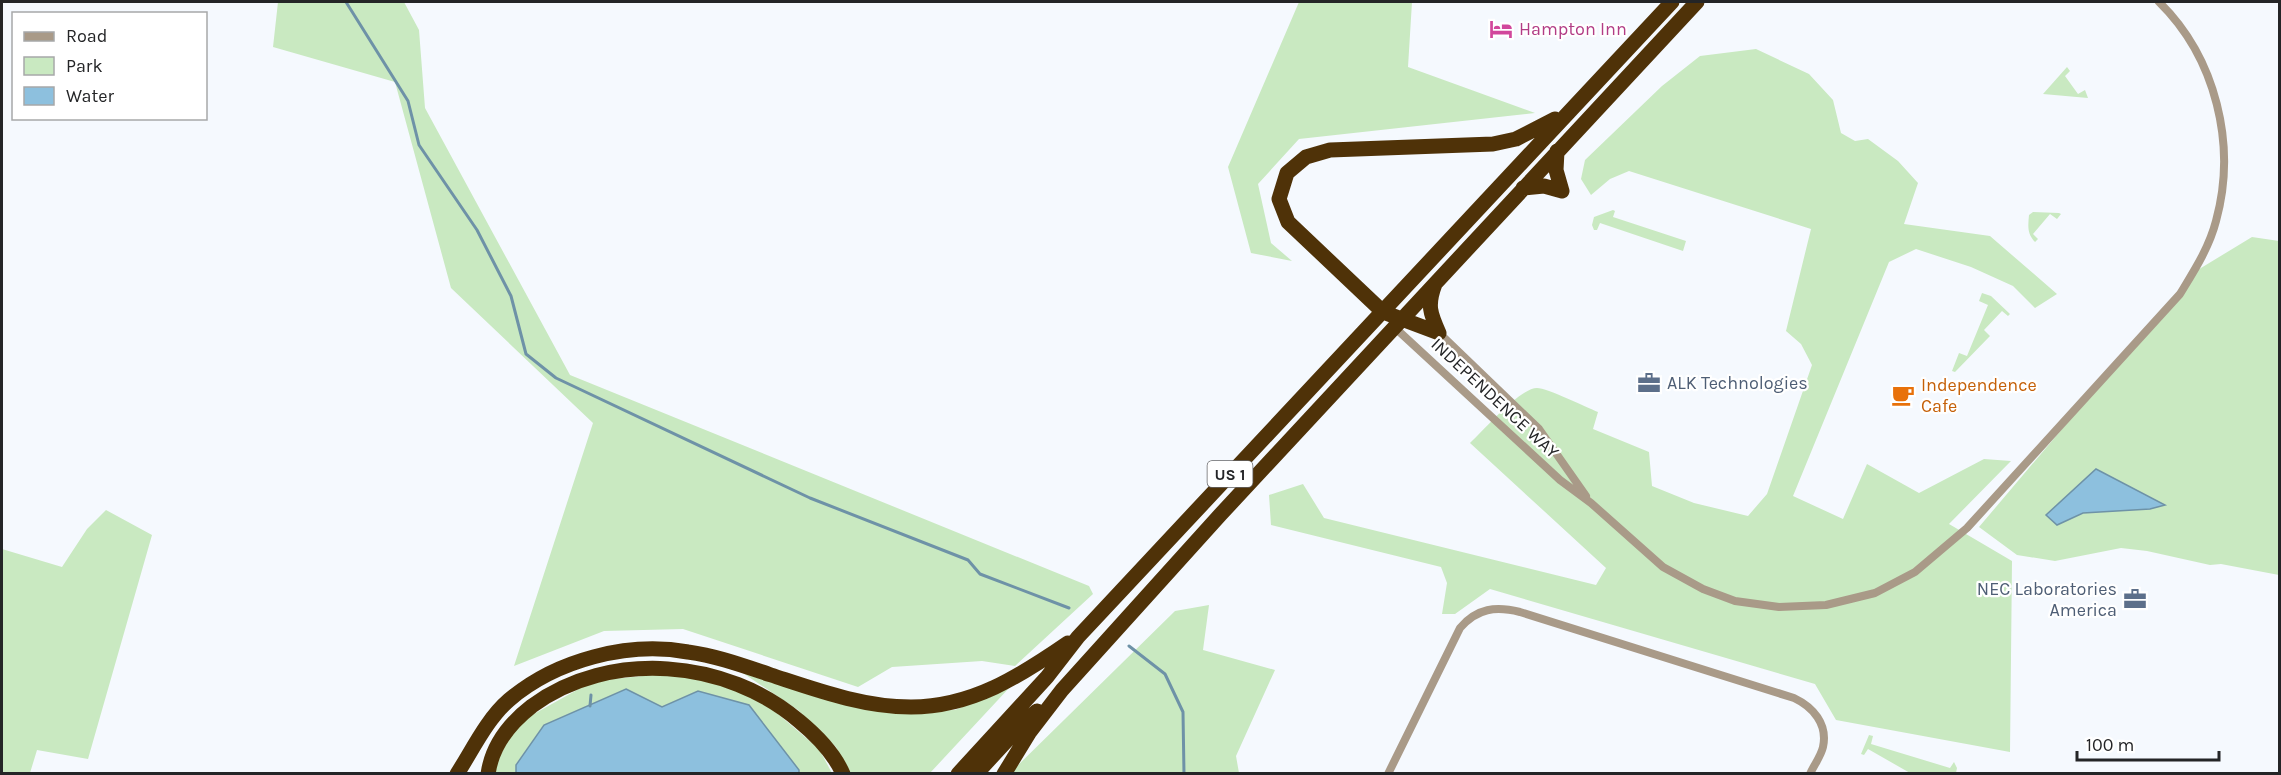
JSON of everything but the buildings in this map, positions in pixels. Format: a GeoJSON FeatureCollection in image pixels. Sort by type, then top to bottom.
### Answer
{"type":"FeatureCollection","features":[{"type":"Feature","properties":{"kind":"highway","name":"US 1"},"geometry":{"type":"LineString","coordinates":[[958,774],[1047,677],[1078,637],[1383,312],[1563,115],[1672,2]]}},
{"type":"Feature","properties":{"kind":"highway","name":"US 1"},"geometry":{"type":"LineString","coordinates":[[976,774],[1023,723],[1062,690],[1398,323],[1697,2]]}},
{"type":"Feature","properties":{"kind":"highway"},"geometry":{"type":"LineString","coordinates":[[1439,333],[1398,323],[1383,312],[1288,222],[1279,199],[1287,173],[1306,157],[1330,150],[1493,144],[1516,139],[1563,115]]}},
{"type":"Feature","properties":{"kind":"highway"},"geometry":{"type":"LineString","coordinates":[[1523,188],[1544,186],[1562,191],[1556,170],[1557,151]]}},
{"type":"Feature","properties":{"kind":"highway"},"geometry":{"type":"LineString","coordinates":[[1435,283],[1429,300],[1431,314],[1439,333]]}},
{"type":"Feature","properties":{"kind":"highway"},"geometry":{"type":"LineString","coordinates":[[457,774],[492,718],[509,701],[536,681],[567,666],[595,657],[623,651],[686,651],[716,657],[846,699],[884,706],[914,707],[949,703],[984,694],[1018,677],[1078,637]]}},
{"type":"Feature","properties":{"kind":"highway"},"geometry":{"type":"LineString","coordinates":[[488,774],[490,763],[502,737],[521,714],[546,695],[613,672],[644,668],[684,670],[720,678],[756,692],[785,709],[809,729],[828,750],[843,774]]}},
{"type":"Feature","properties":{"kind":"highway"},"geometry":{"type":"LineString","coordinates":[[1004,774],[1029,733],[1062,690]]}},
{"type":"Feature","properties":{"kind":"street","name":"INDEPENDENCE WAY"},"geometry":{"type":"LineString","coordinates":[[1398,323],[1560,480],[1591,503],[1663,567],[1693,584],[1735,601],[1779,607],[1826,605],[1875,593],[1915,572],[1967,528],[2180,294],[2206,250],[2216,220],[2224,174],[2223,132],[2217,100],[2192,44],[2172,14],[2159,2]]}},
{"type":"Feature","properties":{"kind":"street","name":"INDEPENDENCE WAY"},"geometry":{"type":"LineString","coordinates":[[1439,333],[1539,429],[1591,503]]}},
{"type":"Feature","properties":{"kind":"street"},"geometry":{"type":"LineString","coordinates":[[1388,774],[1460,628],[1468,618],[1479,611],[1492,608],[1506,608],[1520,612],[1807,704],[1818,716],[1823,729],[1823,747],[1810,774]]}},
{"type":"Feature","properties":{"kind":"green space"},"geometry":{"type":"Polygon","coordinates":[[[278,2],[404,2],[419,30],[425,108],[570,375],[1089,586],[1093,594],[1015,666],[982,661],[892,667],[858,687],[683,629],[604,631],[514,666],[593,423],[451,288],[395,82],[273,47],[278,2]]]}},
{"type":"Feature","properties":{"kind":"green space"},"geometry":{"type":"Polygon","coordinates":[[[1299,2],[1412,2],[1408,67],[1535,113],[1299,139],[1258,184],[1271,243],[1292,261],[1251,253],[1228,167],[1299,2]]]}},
{"type":"Feature","properties":{"kind":"green space"},"geometry":{"type":"Polygon","coordinates":[[[1756,49],[1809,74],[1833,100],[1841,133],[1855,141],[1868,139],[1898,161],[1918,183],[1904,224],[1990,236],[2057,294],[2035,308],[2013,286],[1971,267],[1916,249],[1889,262],[1793,496],[1843,519],[1867,464],[1919,493],[1984,459],[2011,461],[1949,524],[2012,561],[2010,752],[1836,720],[1815,684],[1490,589],[1455,614],[1442,614],[1447,583],[1441,567],[1271,525],[1269,495],[1303,484],[1324,518],[1596,585],[1606,568],[1470,443],[1512,402],[1537,388],[1558,394],[1598,412],[1593,429],[1649,452],[1652,486],[1694,503],[1748,516],[1767,494],[1812,365],[1801,344],[1786,331],[1811,229],[1629,171],[1610,179],[1591,195],[1581,179],[1585,160],[1662,86],[1700,56],[1756,49]]]}},
{"type":"Feature","properties":{"kind":"green space"},"geometry":{"type":"Polygon","coordinates":[[[2067,67],[2070,71],[2065,76],[2078,94],[2085,90],[2088,98],[2043,94],[2067,67]]]}},
{"type":"Feature","properties":{"kind":"green space"},"geometry":{"type":"Polygon","coordinates":[[[1615,211],[1613,217],[1686,241],[1683,251],[1600,223],[1597,230],[1594,230],[1592,225],[1594,217],[1615,211]]]}},
{"type":"Feature","properties":{"kind":"green space"},"geometry":{"type":"Polygon","coordinates":[[[2033,212],[2061,214],[2057,219],[2050,214],[2033,234],[2038,239],[2035,242],[2029,233],[2028,226],[2029,215],[2033,212]]]}},
{"type":"Feature","properties":{"kind":"green space"},"geometry":{"type":"Polygon","coordinates":[[[2252,237],[2279,241],[2279,575],[2121,548],[2055,561],[2017,555],[1979,527],[2196,271],[2252,237]]]}},
{"type":"Feature","properties":{"kind":"green space"},"geometry":{"type":"Polygon","coordinates":[[[1982,293],[1991,296],[2010,314],[2008,316],[2002,311],[1984,330],[1990,336],[1955,372],[1952,371],[1959,353],[1967,356],[1988,305],[1979,301],[1982,293]]]}},
{"type":"Feature","properties":{"kind":"green space"},"geometry":{"type":"Polygon","coordinates":[[[106,510],[152,535],[88,759],[37,750],[30,773],[2,773],[2,549],[62,567],[87,529],[106,510]]]}},
{"type":"Feature","properties":{"kind":"green space"},"geometry":{"type":"Polygon","coordinates":[[[1209,605],[1203,650],[1275,670],[1236,756],[1239,773],[1009,774],[1175,611],[1209,605]]]}},
{"type":"Feature","properties":{"kind":"green space"},"geometry":{"type":"Polygon","coordinates":[[[734,667],[903,711],[955,710],[1010,687],[930,773],[848,773],[836,747],[798,710],[734,667]]]}},
{"type":"Feature","properties":{"kind":"green space"},"geometry":{"type":"Polygon","coordinates":[[[682,672],[756,695],[819,749],[832,773],[799,773],[799,770],[698,691],[662,707],[626,689],[544,725],[516,764],[516,773],[491,774],[516,724],[593,681],[682,672]]]}},
{"type":"Feature","properties":{"kind":"green space"},"geometry":{"type":"Polygon","coordinates":[[[1869,735],[1873,736],[1871,744],[1950,768],[1954,762],[1957,768],[1956,773],[1910,773],[1868,749],[1864,755],[1861,754],[1869,735]]]}},
{"type":"Feature","properties":{"kind":"water"},"geometry":{"type":"Polygon","coordinates":[[[2096,469],[2165,505],[2150,509],[2083,513],[2057,525],[2046,515],[2096,469]]]}},
{"type":"Feature","properties":{"kind":"water"},"geometry":{"type":"Polygon","coordinates":[[[626,689],[662,707],[698,691],[749,705],[799,773],[516,773],[516,765],[544,725],[626,689]]]}},
{"type":"Feature","properties":{"kind":"waterway"},"geometry":{"type":"LineString","coordinates":[[346,2],[408,101],[419,145],[477,230],[511,296],[526,354],[556,378],[810,498],[968,560],[980,574],[1069,608]]}},
{"type":"Feature","properties":{"kind":"waterway"},"geometry":{"type":"LineString","coordinates":[[1129,646],[1165,674],[1183,712],[1184,774]]}},
{"type":"Feature","properties":{"kind":"waterway"},"geometry":{"type":"LineString","coordinates":[[590,706],[591,695]]}},
{"type":"Feature","properties":{"kind":"place","name":"Hampton Inn"},"geometry":{"type":"Point","coordinates":[1501,29]}},
{"type":"Feature","properties":{"kind":"place","name":"ALK Technologies"},"geometry":{"type":"Point","coordinates":[1649,383]}},
{"type":"Feature","properties":{"kind":"place","name":"Independence Cafe"},"geometry":{"type":"Point","coordinates":[1903,395]}},
{"type":"Feature","properties":{"kind":"place","name":"NEC Laboratories America"},"geometry":{"type":"Point","coordinates":[2135,599]}}]}
